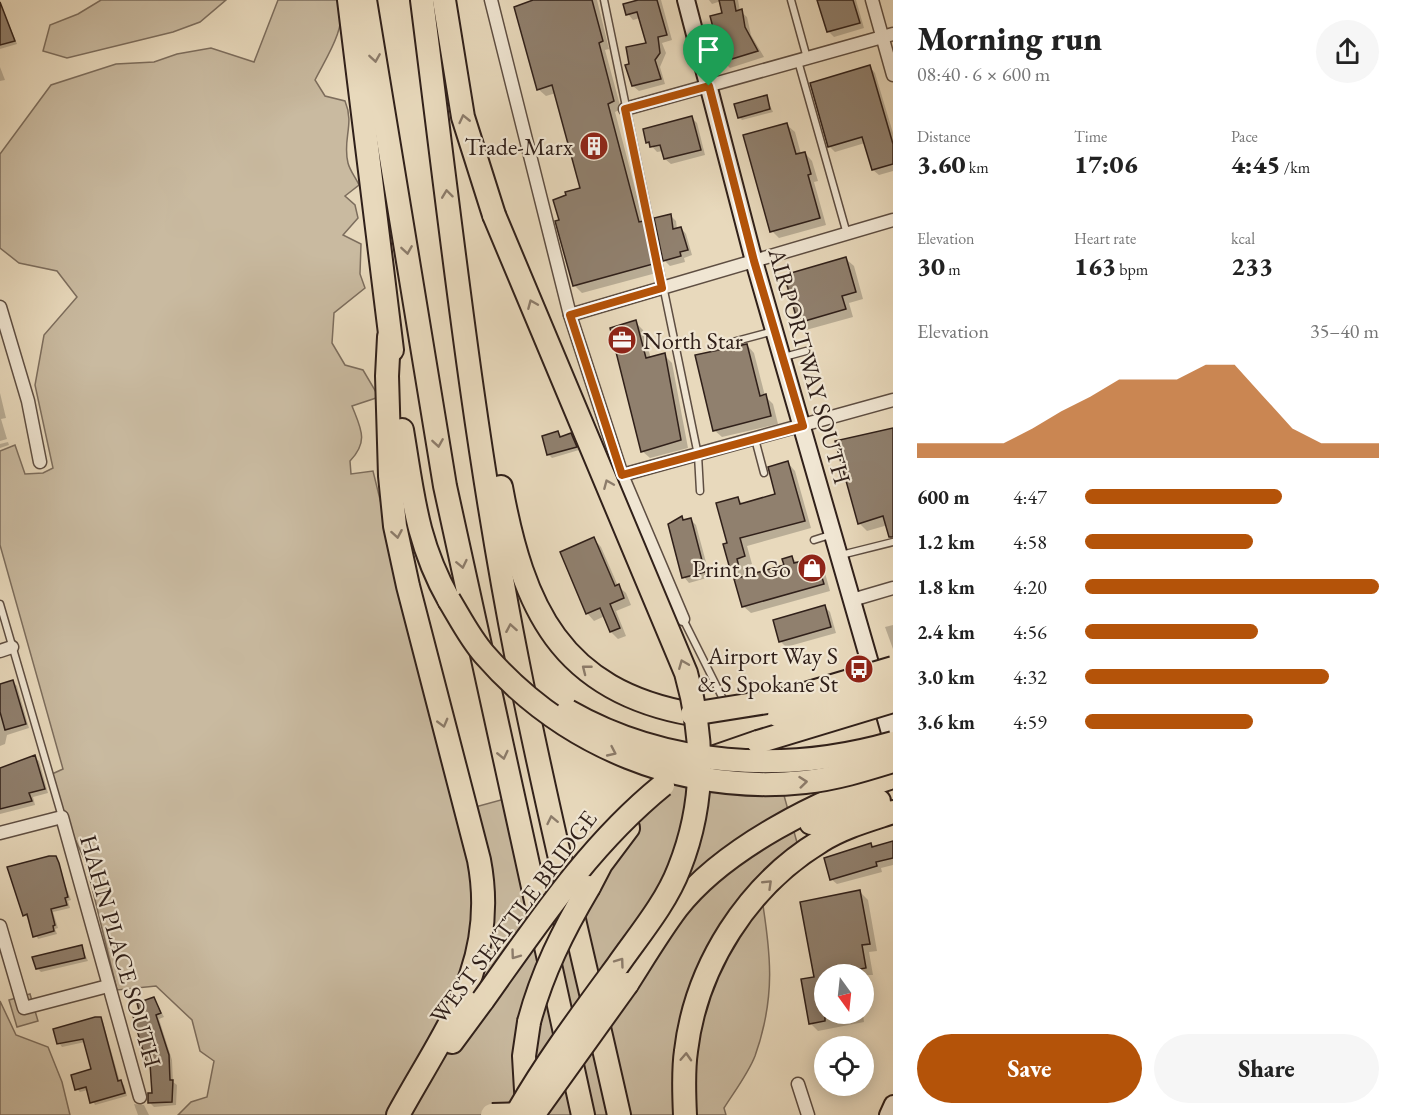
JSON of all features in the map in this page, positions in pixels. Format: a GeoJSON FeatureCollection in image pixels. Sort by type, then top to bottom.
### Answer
{"type":"FeatureCollection","features":[{"type":"Feature","properties":{"kind":"highway"},"geometry":{"type":"LineString","coordinates":[[349,0],[389,337],[399,475],[401,556],[482,878],[483,923],[475,970],[466,991],[398,1115]]}},
{"type":"Feature","properties":{"kind":"highway"},"geometry":{"type":"LineString","coordinates":[[365,0],[446,486],[582,1110]]}},
{"type":"Feature","properties":{"kind":"highway"},"geometry":{"type":"LineString","coordinates":[[422,0],[465,335],[481,362],[492,477],[517,659],[618,1109]]}},
{"type":"Feature","properties":{"kind":"highway"},"geometry":{"type":"LineString","coordinates":[[444,0],[463,117],[494,215],[687,673],[695,704],[701,768],[696,808],[678,871],[635,941],[543,1068],[516,1115]]}},
{"type":"Feature","properties":{"kind":"highway"},"geometry":{"type":"LineString","coordinates":[[399,475],[424,547],[449,600],[481,650],[521,691],[572,729],[632,760],[695,777],[761,784],[822,780],[893,761]]}},
{"type":"Feature","properties":{"kind":"highway"},"geometry":{"type":"LineString","coordinates":[[492,477],[525,583],[537,610],[555,637],[583,667],[621,694],[646,704],[692,714],[740,720],[772,717],[893,685]]}},
{"type":"Feature","properties":{"kind":"highway"},"geometry":{"type":"LineString","coordinates":[[449,600],[492,652],[534,689],[577,716],[632,740],[702,757],[761,762],[832,757],[893,735]]}},
{"type":"Feature","properties":{"kind":"highway"},"geometry":{"type":"LineString","coordinates":[[692,714],[792,698],[893,668]]}},
{"type":"Feature","properties":{"kind":"highway","name":"WEST SEATTLE BRIDGE"},"geometry":{"type":"LineString","coordinates":[[398,1115],[571,878],[630,812],[685,770],[728,751],[893,701]]}},
{"type":"Feature","properties":{"kind":"highway"},"geometry":{"type":"LineString","coordinates":[[758,742],[893,735]]}},
{"type":"Feature","properties":{"kind":"highway"},"geometry":{"type":"LineString","coordinates":[[533,1115],[627,984],[678,907],[734,856],[802,814],[834,798],[893,777]]}},
{"type":"Feature","properties":{"kind":"highway"},"geometry":{"type":"LineString","coordinates":[[528,1115],[524,1056],[529,1022],[539,984],[553,950],[602,864],[663,785]]}},
{"type":"Feature","properties":{"kind":"highway"},"geometry":{"type":"LineString","coordinates":[[627,984],[684,913],[734,868],[806,824],[893,796]]}},
{"type":"Feature","properties":{"kind":"highway"},"geometry":{"type":"LineString","coordinates":[[685,1115],[685,1051],[697,998],[714,957],[739,916],[790,862],[821,840],[893,812]]}},
{"type":"Feature","properties":{"kind":"highway"},"geometry":{"type":"LineString","coordinates":[[492,1115],[551,1115]]}},
{"type":"Feature","properties":{"kind":"main road","name":"AIRPORT WAY SOUTH"},"geometry":{"type":"LineString","coordinates":[[687,0],[754,261],[893,735]]}},
{"type":"Feature","properties":{"kind":"main road"},"geometry":{"type":"LineString","coordinates":[[888,1115],[893,1104]]}},
{"type":"Feature","properties":{"kind":"street"},"geometry":{"type":"LineString","coordinates":[[491,0],[570,315],[622,475],[683,619]]}},
{"type":"Feature","properties":{"kind":"street"},"geometry":{"type":"LineString","coordinates":[[872,0],[887,35],[893,75]]}},
{"type":"Feature","properties":{"kind":"street"},"geometry":{"type":"LineString","coordinates":[[625,109],[887,35]]}},
{"type":"Feature","properties":{"kind":"street"},"geometry":{"type":"LineString","coordinates":[[570,315],[893,220]]}},
{"type":"Feature","properties":{"kind":"street"},"geometry":{"type":"LineString","coordinates":[[0,307],[28,401],[40,462]]}},
{"type":"Feature","properties":{"kind":"street"},"geometry":{"type":"LineString","coordinates":[[622,475],[893,400]]}},
{"type":"Feature","properties":{"kind":"street"},"geometry":{"type":"LineString","coordinates":[[852,600],[893,588]]}},
{"type":"Feature","properties":{"kind":"street"},"geometry":{"type":"LineString","coordinates":[[0,833],[62,817]]}},
{"type":"Feature","properties":{"kind":"street","name":"HAHN PLACE SOUTH"},"geometry":{"type":"LineString","coordinates":[[62,817],[140,1097]]}},
{"type":"Feature","properties":{"kind":"street"},"geometry":{"type":"LineString","coordinates":[[0,926],[24,1008],[108,986]]}},
{"type":"Feature","properties":{"kind":"street"},"geometry":{"type":"LineString","coordinates":[[798,1084],[808,1115]]}},
{"type":"Feature","properties":{"kind":"lane"},"geometry":{"type":"LineString","coordinates":[[604,0],[698,455],[699,491]]}},
{"type":"Feature","properties":{"kind":"lane"},"geometry":{"type":"LineString","coordinates":[[791,0],[802,59],[847,234]]}},
{"type":"Feature","properties":{"kind":"lane"},"geometry":{"type":"LineString","coordinates":[[714,347],[775,330]]}},
{"type":"Feature","properties":{"kind":"lane"},"geometry":{"type":"LineString","coordinates":[[783,358],[806,351]]}},
{"type":"Feature","properties":{"kind":"lane"},"geometry":{"type":"LineString","coordinates":[[755,439],[764,473]]}},
{"type":"Feature","properties":{"kind":"lane"},"geometry":{"type":"LineString","coordinates":[[814,540],[833,534]]}},
{"type":"Feature","properties":{"kind":"lane"},"geometry":{"type":"LineString","coordinates":[[839,555],[893,542]]}},
{"type":"Feature","properties":{"kind":"lane"},"geometry":{"type":"LineString","coordinates":[[0,604],[6,649],[62,817]]}},
{"type":"Feature","properties":{"kind":"lane"},"geometry":{"type":"LineString","coordinates":[[683,619],[727,705]]}},
{"type":"Feature","properties":{"kind":"shaded area"},"geometry":{"type":"Polygon","coordinates":[[[101,0],[226,0],[200,22],[173,32],[67,58],[43,51],[50,25],[78,14],[101,0]]]}},
{"type":"Feature","properties":{"kind":"shaded area"},"geometry":{"type":"Polygon","coordinates":[[[278,0],[340,0],[341,21],[338,31],[315,80],[325,96],[345,101],[348,110],[347,154],[349,166],[359,185],[345,196],[355,205],[358,218],[343,235],[361,244],[360,274],[365,288],[334,313],[332,343],[345,365],[363,370],[379,397],[352,406],[358,421],[361,441],[360,447],[350,461],[351,474],[373,471],[457,812],[512,797],[528,869],[600,851],[671,785],[719,757],[769,741],[801,857],[761,893],[770,975],[766,1014],[755,1056],[724,1108],[726,1115],[178,1115],[191,1102],[207,1097],[214,1061],[200,1051],[192,1020],[156,986],[117,990],[86,863],[64,815],[52,774],[63,769],[0,545],[0,451],[15,445],[25,474],[43,473],[53,468],[35,385],[44,335],[77,297],[57,271],[19,263],[0,248],[0,154],[51,85],[116,64],[154,62],[177,54],[211,48],[254,62],[278,0]]]}},
{"type":"Feature","properties":{"kind":"shaded area"},"geometry":{"type":"Polygon","coordinates":[[[30,994],[38,1021],[17,1027],[9,1000],[30,994]]]}},
{"type":"Feature","properties":{"kind":"shaded area"},"geometry":{"type":"Polygon","coordinates":[[[0,1001],[16,1035],[48,1047],[62,1082],[70,1115],[0,1115],[0,1001]]]}},
{"type":"Feature","properties":{"kind":"building","name":"Trade-Marx"},"geometry":{"type":"Polygon","coordinates":[[[533,0],[592,0],[603,41],[599,43],[614,101],[608,104],[639,222],[644,221],[653,264],[573,286],[555,221],[559,220],[553,200],[566,195],[565,192],[580,188],[552,85],[537,90],[514,7],[533,0]]]}},
{"type":"Feature","properties":{"kind":"building"},"geometry":{"type":"Polygon","coordinates":[[[638,0],[657,0],[667,35],[658,37],[660,53],[655,60],[661,79],[632,86],[625,65],[629,64],[626,47],[646,43],[637,12],[626,15],[623,4],[638,0]]]}},
{"type":"Feature","properties":{"kind":"building"},"geometry":{"type":"Polygon","coordinates":[[[719,0],[734,0],[736,11],[742,9],[745,27],[758,51],[722,62],[710,16],[722,13],[719,0]]]}},
{"type":"Feature","properties":{"kind":"building"},"geometry":{"type":"Polygon","coordinates":[[[817,0],[853,0],[860,23],[827,32],[817,0]]]}},
{"type":"Feature","properties":{"kind":"building"},"geometry":{"type":"Polygon","coordinates":[[[0,2],[15,41],[0,45],[0,2]]]}},
{"type":"Feature","properties":{"kind":"building"},"geometry":{"type":"Polygon","coordinates":[[[870,65],[893,144],[893,164],[872,170],[862,137],[828,147],[810,83],[870,65]]]}},
{"type":"Feature","properties":{"kind":"building"},"geometry":{"type":"Polygon","coordinates":[[[767,95],[770,109],[738,118],[734,104],[767,95]]]}},
{"type":"Feature","properties":{"kind":"building"},"geometry":{"type":"Polygon","coordinates":[[[692,116],[701,150],[664,159],[660,145],[650,147],[649,142],[646,143],[643,129],[692,116]]]}},
{"type":"Feature","properties":{"kind":"building"},"geometry":{"type":"Polygon","coordinates":[[[787,123],[796,154],[805,152],[811,174],[808,175],[820,218],[770,232],[743,135],[787,123]]]}},
{"type":"Feature","properties":{"kind":"building"},"geometry":{"type":"Polygon","coordinates":[[[671,214],[673,229],[681,227],[688,250],[680,252],[681,256],[663,261],[654,218],[671,214]]]}},
{"type":"Feature","properties":{"kind":"building"},"geometry":{"type":"Polygon","coordinates":[[[846,257],[856,292],[842,296],[846,309],[798,323],[784,275],[846,257]]]}},
{"type":"Feature","properties":{"kind":"building"},"geometry":{"type":"Polygon","coordinates":[[[636,320],[646,358],[665,353],[681,440],[641,452],[610,328],[636,320]]]}},
{"type":"Feature","properties":{"kind":"building"},"geometry":{"type":"Polygon","coordinates":[[[747,344],[760,396],[766,394],[771,416],[713,431],[695,355],[747,344]]]}},
{"type":"Feature","properties":{"kind":"building"},"geometry":{"type":"Polygon","coordinates":[[[893,428],[893,537],[889,537],[883,516],[858,524],[835,441],[893,428]]]}},
{"type":"Feature","properties":{"kind":"building"},"geometry":{"type":"Polygon","coordinates":[[[558,431],[560,437],[571,433],[577,447],[547,455],[542,436],[558,431]]]}},
{"type":"Feature","properties":{"kind":"building"},"geometry":{"type":"Polygon","coordinates":[[[788,461],[805,521],[740,538],[745,556],[737,559],[739,567],[730,569],[723,544],[727,543],[716,503],[738,497],[740,504],[775,494],[768,467],[788,461]]]}},
{"type":"Feature","properties":{"kind":"building"},"geometry":{"type":"Polygon","coordinates":[[[682,516],[683,520],[691,518],[705,572],[682,578],[668,524],[682,516]]]}},
{"type":"Feature","properties":{"kind":"building"},"geometry":{"type":"Polygon","coordinates":[[[594,537],[615,586],[619,584],[624,598],[610,604],[620,628],[610,632],[600,608],[586,614],[560,552],[594,537]]]}},
{"type":"Feature","properties":{"kind":"building"},"geometry":{"type":"Polygon","coordinates":[[[792,556],[794,563],[809,559],[818,564],[824,584],[742,607],[734,579],[784,565],[782,559],[792,556]]]}},
{"type":"Feature","properties":{"kind":"building"},"geometry":{"type":"Polygon","coordinates":[[[825,605],[831,627],[779,642],[773,620],[825,605]]]}},
{"type":"Feature","properties":{"kind":"building"},"geometry":{"type":"Polygon","coordinates":[[[13,680],[26,724],[5,730],[0,712],[0,684],[13,680]]]}},
{"type":"Feature","properties":{"kind":"building"},"geometry":{"type":"Polygon","coordinates":[[[35,755],[45,789],[29,793],[32,801],[0,809],[0,768],[35,755]]]}},
{"type":"Feature","properties":{"kind":"building"},"geometry":{"type":"Polygon","coordinates":[[[893,841],[893,858],[876,862],[877,866],[830,880],[824,858],[871,843],[872,847],[893,841]]]}},
{"type":"Feature","properties":{"kind":"building"},"geometry":{"type":"Polygon","coordinates":[[[56,856],[59,863],[68,897],[65,898],[67,905],[51,909],[55,925],[53,926],[54,931],[33,937],[27,914],[23,916],[7,867],[56,856]]]}},
{"type":"Feature","properties":{"kind":"building"},"geometry":{"type":"Polygon","coordinates":[[[860,890],[870,944],[862,945],[865,964],[814,964],[814,977],[800,902],[860,890]]]}},
{"type":"Feature","properties":{"kind":"building"},"geometry":{"type":"Polygon","coordinates":[[[82,945],[85,958],[36,969],[32,957],[82,945]]]}},
{"type":"Feature","properties":{"kind":"building"},"geometry":{"type":"Polygon","coordinates":[[[814,977],[814,1023],[809,1024],[801,979],[814,977]]]}},
{"type":"Feature","properties":{"kind":"building"},"geometry":{"type":"Polygon","coordinates":[[[154,997],[161,1013],[156,1015],[169,1055],[170,1080],[173,1080],[172,1102],[148,1103],[148,1093],[152,1093],[150,1064],[147,1065],[133,1016],[140,1014],[137,1003],[154,997]]]}},
{"type":"Feature","properties":{"kind":"building"},"geometry":{"type":"Polygon","coordinates":[[[101,1017],[118,1081],[121,1080],[125,1093],[90,1103],[86,1087],[75,1090],[71,1075],[91,1069],[83,1039],[57,1044],[53,1029],[101,1017]]]}},
{"type":"Feature","properties":{"kind":"place","name":"Trade-Marx"},"geometry":{"type":"Point","coordinates":[594,146]}},
{"type":"Feature","properties":{"kind":"place","name":"North Star"},"geometry":{"type":"Point","coordinates":[622,340]}},
{"type":"Feature","properties":{"kind":"place","name":"Print n Go"},"geometry":{"type":"Point","coordinates":[812,568]}},
{"type":"Feature","properties":{"kind":"place","name":"Airport Way S & S Spokane St"},"geometry":{"type":"Point","coordinates":[859,669]}},
{"type":"Feature","properties":{"kind":"route"},"geometry":{"type":"LineString","coordinates":[[709,86],[754,261],[803,426],[622,475],[570,315],[662,288],[625,109],[709,86]]}}]}
